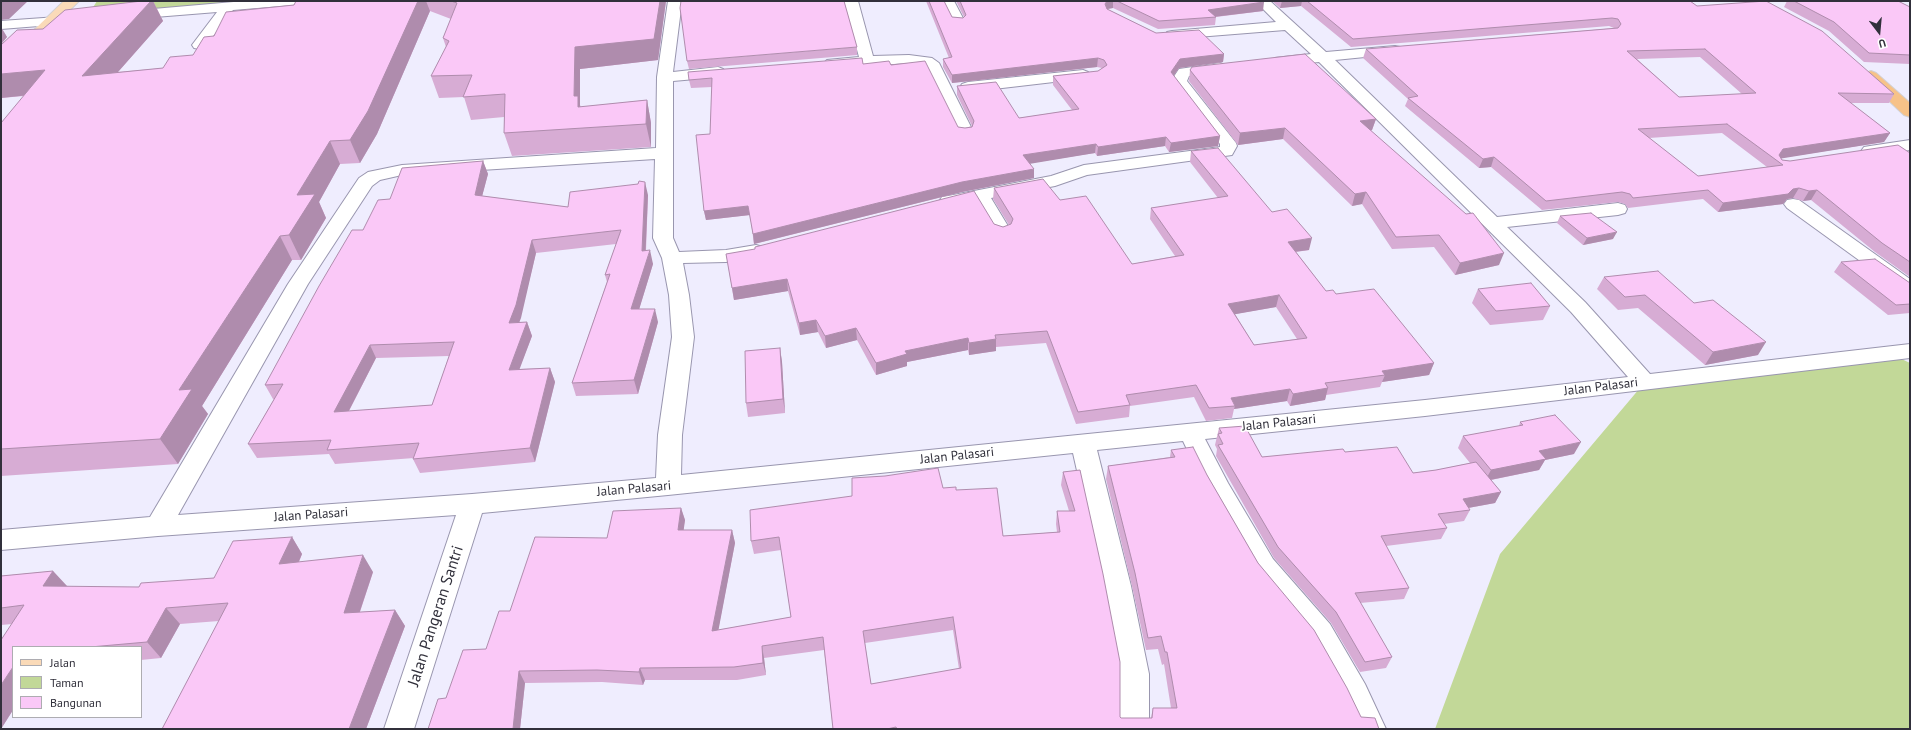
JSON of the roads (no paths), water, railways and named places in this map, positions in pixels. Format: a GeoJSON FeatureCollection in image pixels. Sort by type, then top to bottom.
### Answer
{"type":"FeatureCollection","features":[{"type":"Feature","properties":{"kind":"highway"},"geometry":{"type":"LineString","coordinates":[[1862,69],[1910,112]]}},
{"type":"Feature","properties":{"kind":"main road"},"geometry":{"type":"LineString","coordinates":[[1,70],[72,1]]}},
{"type":"Feature","properties":{"kind":"street"},"geometry":{"type":"LineString","coordinates":[[116,16],[293,1]]}},
{"type":"Feature","properties":{"kind":"street"},"geometry":{"type":"LineString","coordinates":[[668,486],[670,434],[683,337],[679,295],[672,258],[663,238],[665,77],[675,1]]}},
{"type":"Feature","properties":{"kind":"street"},"geometry":{"type":"LineString","coordinates":[[852,1],[867,60]]}},
{"type":"Feature","properties":{"kind":"street"},"geometry":{"type":"LineString","coordinates":[[946,1],[958,22]]}},
{"type":"Feature","properties":{"kind":"street"},"geometry":{"type":"LineString","coordinates":[[1262,1],[1322,56],[1578,307],[1645,382]]}},
{"type":"Feature","properties":{"kind":"street"},"geometry":{"type":"LineString","coordinates":[[199,45],[228,7]]}},
{"type":"Feature","properties":{"kind":"street"},"geometry":{"type":"LineString","coordinates":[[1,25],[85,18]]}},
{"type":"Feature","properties":{"kind":"street"},"geometry":{"type":"LineString","coordinates":[[1156,36],[1288,25]]}},
{"type":"Feature","properties":{"kind":"street"},"geometry":{"type":"LineString","coordinates":[[1261,63],[1407,49]]}},
{"type":"Feature","properties":{"kind":"street"},"geometry":{"type":"LineString","coordinates":[[821,64],[867,60],[909,59],[927,61],[934,66],[965,132]]}},
{"type":"Feature","properties":{"kind":"street"},"geometry":{"type":"LineString","coordinates":[[929,206],[1055,181],[1084,170],[1226,151],[1229,146],[1228,143],[1180,81],[1184,72],[1238,66]]}},
{"type":"Feature","properties":{"kind":"street"},"geometry":{"type":"LineString","coordinates":[[665,77],[735,71]]}},
{"type":"Feature","properties":{"kind":"street"},"geometry":{"type":"LineString","coordinates":[[945,90],[1097,73]]}},
{"type":"Feature","properties":{"kind":"street"},"geometry":{"type":"LineString","coordinates":[[1855,153],[1910,145]]}},
{"type":"Feature","properties":{"kind":"street"},"geometry":{"type":"LineString","coordinates":[[158,526],[298,284],[365,182],[374,176],[402,170],[664,153]]}},
{"type":"Feature","properties":{"kind":"street"},"geometry":{"type":"LineString","coordinates":[[980,195],[1002,231]]}},
{"type":"Feature","properties":{"kind":"street"},"geometry":{"type":"LineString","coordinates":[[1793,204],[1910,288]]}},
{"type":"Feature","properties":{"kind":"street"},"geometry":{"type":"LineString","coordinates":[[1492,223],[1618,210]]}},
{"type":"Feature","properties":{"kind":"street"},"geometry":{"type":"LineString","coordinates":[[672,258],[726,256],[774,247]]}},
{"type":"Feature","properties":{"kind":"street","name":"Jalan Palasari"},"geometry":{"type":"LineString","coordinates":[[1,540],[158,526],[472,504],[668,486],[1425,408],[1910,351]]}},
{"type":"Feature","properties":{"kind":"street"},"geometry":{"type":"LineString","coordinates":[[1190,432],[1217,487],[1264,568],[1320,633],[1355,693],[1371,729]]}},
{"type":"Feature","properties":{"kind":"street"},"geometry":{"type":"LineString","coordinates":[[1083,443],[1117,586],[1134,674],[1134,729]]}},
{"type":"Feature","properties":{"kind":"street","name":"Jalan Pangeran Santri"},"geometry":{"type":"LineString","coordinates":[[399,729],[472,504]]}}]}
